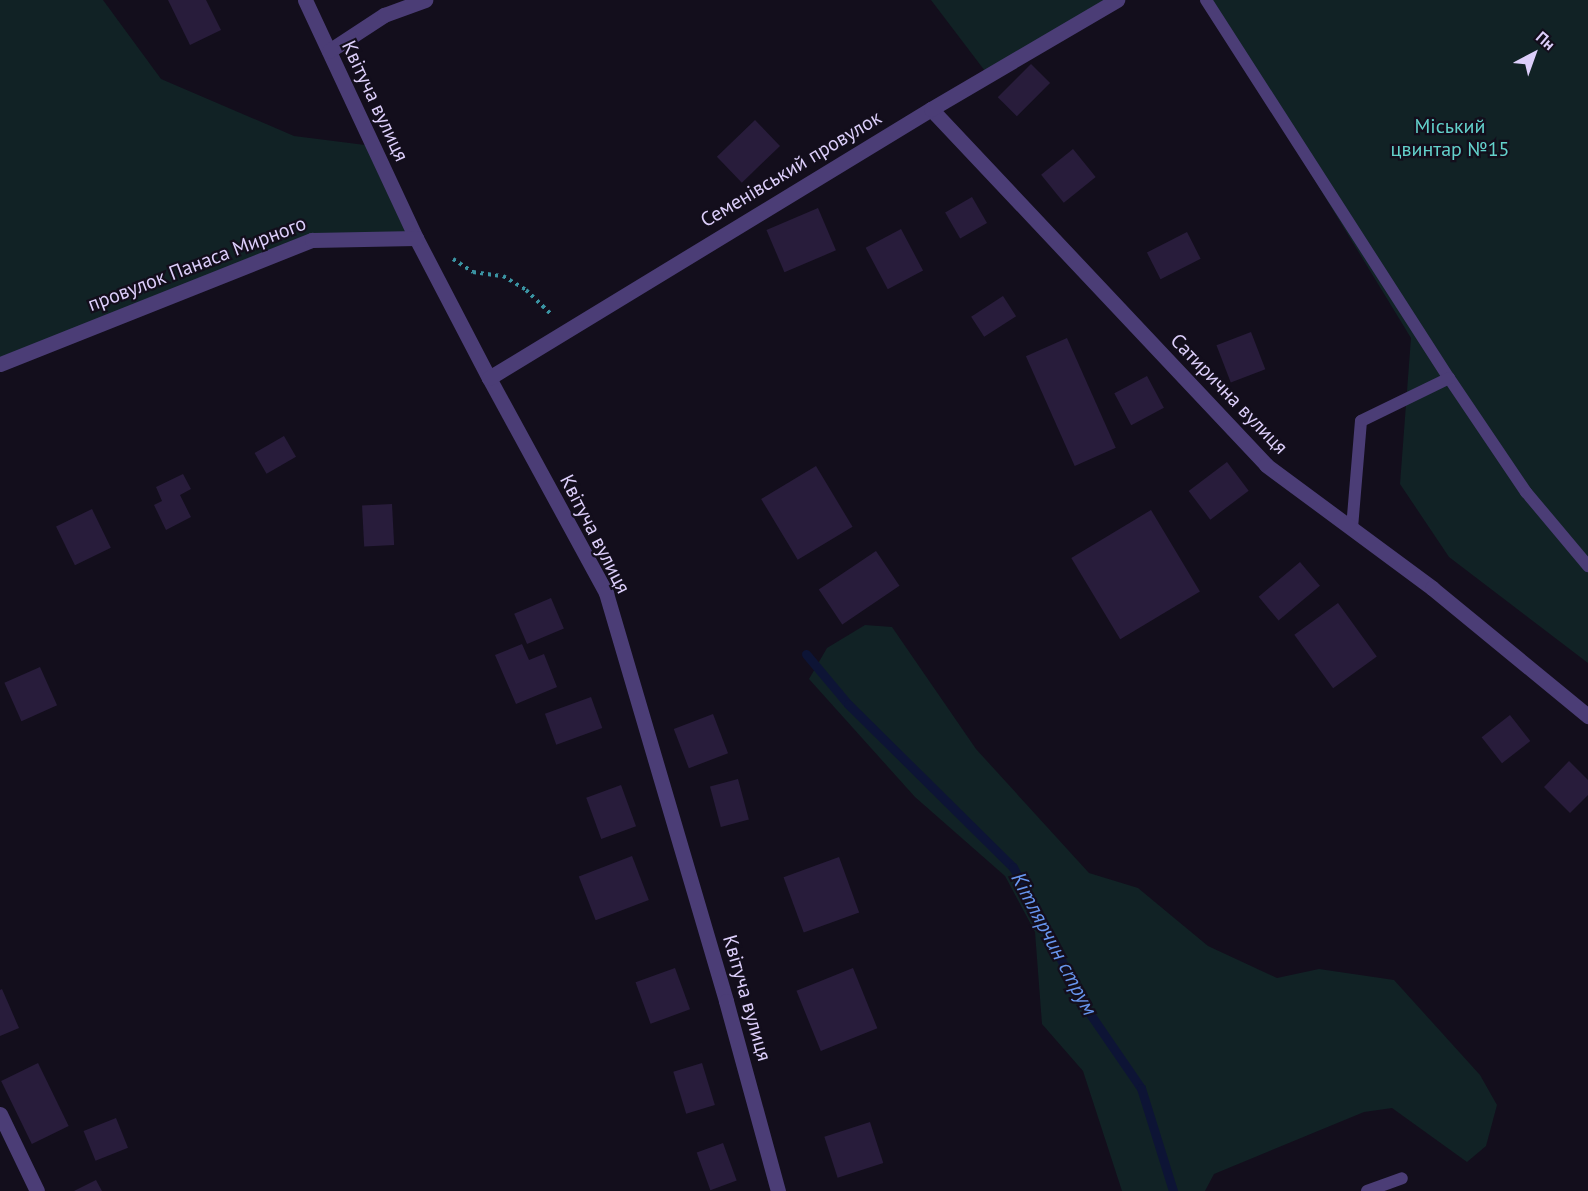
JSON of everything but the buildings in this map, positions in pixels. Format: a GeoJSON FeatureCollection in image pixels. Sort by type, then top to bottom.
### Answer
{"type":"FeatureCollection","features":[{"type":"Feature","properties":{"kind":"street","name":"Квітуча вулиця"},"geometry":{"type":"LineString","coordinates":[[305,0],[416,237],[489,378],[606,593],[726,1001],[778,1191]]}},
{"type":"Feature","properties":{"kind":"street"},"geometry":{"type":"LineString","coordinates":[[329,51],[384,15],[425,0]]}},
{"type":"Feature","properties":{"kind":"street","name":"Семенівський провулок"},"geometry":{"type":"LineString","coordinates":[[489,378],[931,109],[1117,0]]}},
{"type":"Feature","properties":{"kind":"street","name":"Сатирична вулиця"},"geometry":{"type":"LineString","coordinates":[[931,109],[1266,465],[1432,588],[1588,716]]}},
{"type":"Feature","properties":{"kind":"street","name":"провулок Панаса Мирного"},"geometry":{"type":"LineString","coordinates":[[0,364],[312,240],[416,237]]}},
{"type":"Feature","properties":{"kind":"street"},"geometry":{"type":"LineString","coordinates":[[0,1114],[37,1191]]}},
{"type":"Feature","properties":{"kind":"lane"},"geometry":{"type":"LineString","coordinates":[[1206,0],[1449,378],[1526,492],[1588,566]]}},
{"type":"Feature","properties":{"kind":"lane"},"geometry":{"type":"LineString","coordinates":[[1352,528],[1361,421],[1449,378]]}},
{"type":"Feature","properties":{"kind":"lane"},"geometry":{"type":"LineString","coordinates":[[1367,1191],[1402,1178]]}},
{"type":"Feature","properties":{"kind":"path"},"geometry":{"type":"LineString","coordinates":[[450,257],[473,272],[503,276],[526,290],[550,314],[580,323]]}},
{"type":"Feature","properties":{"kind":"green space"},"geometry":{"type":"Polygon","coordinates":[[[0,0],[103,0],[161,79],[294,136],[373,146],[416,238],[312,240],[0,364],[0,0]]]}},
{"type":"Feature","properties":{"kind":"green space"},"geometry":{"type":"Polygon","coordinates":[[[931,0],[1117,0],[988,75],[931,0]]]}},
{"type":"Feature","properties":{"kind":"green space","name":"Міський цвинтар №15"},"geometry":{"type":"Polygon","coordinates":[[[1205,0],[1588,0],[1588,663],[1449,557],[1400,484],[1411,338],[1205,0]]]}},
{"type":"Feature","properties":{"kind":"green space"},"geometry":{"type":"Polygon","coordinates":[[[865,625],[892,627],[976,749],[1089,873],[1138,888],[1208,946],[1277,978],[1319,969],[1394,980],[1480,1075],[1497,1105],[1486,1146],[1467,1162],[1392,1108],[1364,1112],[1214,1174],[1205,1191],[1122,1191],[1083,1071],[1042,1024],[1035,932],[1005,876],[915,797],[809,679],[827,648],[865,625]]]}},
{"type":"Feature","properties":{"kind":"waterway","name":"Кітлярчин струм"},"geometry":{"type":"LineString","coordinates":[[806,654],[848,704],[1013,867],[1086,1008],[1141,1088],[1173,1191]]}}]}
